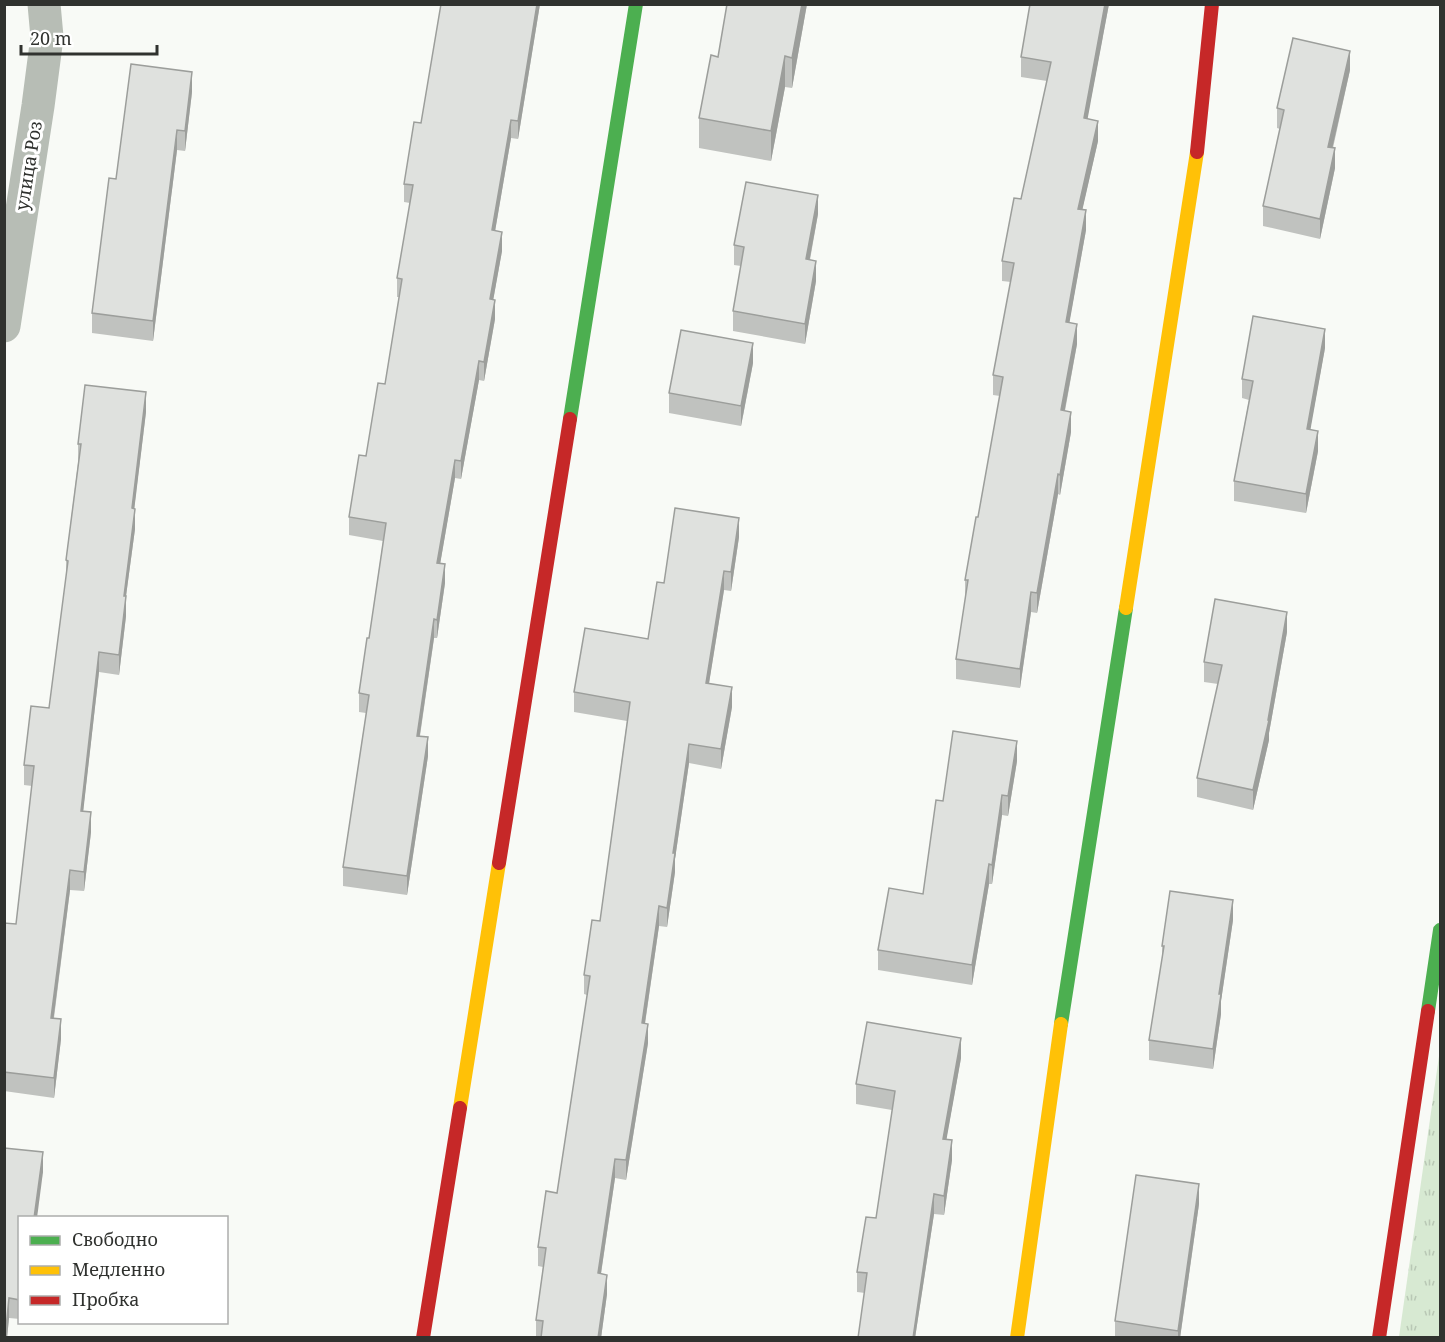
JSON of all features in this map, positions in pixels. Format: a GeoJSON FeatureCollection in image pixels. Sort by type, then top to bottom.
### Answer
{"type":"FeatureCollection","features":[{"type":"Feature","properties":{"kind":"street","name":"улица Роз"},"geometry":{"type":"LineString","coordinates":[[4,327],[37,118],[47,37],[44,4]]}},
{"type":"Feature","properties":{"kind":"street"},"geometry":{"type":"LineString","coordinates":[[423,1338],[636,4]]}},
{"type":"Feature","properties":{"kind":"street"},"geometry":{"type":"LineString","coordinates":[[1017,1338],[1064,1004],[1198,143],[1212,4]]}},
{"type":"Feature","properties":{"kind":"street"},"geometry":{"type":"LineString","coordinates":[[1379,1338],[1440,930]]}},
{"type":"Feature","properties":{"kind":"green space"},"geometry":{"type":"Polygon","coordinates":[[[1440,1049],[1440,1337],[1399,1337],[1440,1049]]]}},
{"type":"Feature","properties":{"kind":"building"},"geometry":{"type":"Polygon","coordinates":[[[441,4],[537,4],[518,121],[511,120],[492,230],[502,232],[490,299],[495,300],[484,362],[479,361],[461,461],[455,460],[437,563],[445,564],[437,620],[434,619],[417,736],[428,737],[407,876],[343,867],[369,695],[359,693],[386,523],[349,517],[359,455],[366,456],[378,383],[385,384],[402,279],[397,278],[413,185],[404,184],[414,122],[421,123],[441,4]]]}},
{"type":"Feature","properties":{"kind":"building"},"geometry":{"type":"Polygon","coordinates":[[[727,4],[802,4],[792,58],[785,56],[771,131],[699,118],[711,55],[718,57],[727,4]]]}},
{"type":"Feature","properties":{"kind":"building"},"geometry":{"type":"Polygon","coordinates":[[[1030,4],[1105,4],[1084,118],[1098,121],[1078,209],[1086,210],[1066,322],[1077,324],[1061,410],[1071,412],[1037,593],[1031,592],[1020,669],[956,659],[968,580],[965,580],[1003,377],[993,375],[1014,263],[1002,261],[1014,198],[1021,199],[1051,62],[1021,57],[1030,4]]]}},
{"type":"Feature","properties":{"kind":"building"},"geometry":{"type":"Polygon","coordinates":[[[1293,38],[1350,51],[1328,147],[1335,148],[1320,219],[1263,206],[1284,110],[1277,108],[1293,38]]]}},
{"type":"Feature","properties":{"kind":"building"},"geometry":{"type":"Polygon","coordinates":[[[131,64],[192,72],[185,131],[177,130],[153,321],[92,313],[109,178],[116,179],[131,64]]]}},
{"type":"Feature","properties":{"kind":"building"},"geometry":{"type":"Polygon","coordinates":[[[746,182],[818,195],[806,259],[816,261],[805,324],[733,311],[744,247],[734,245],[746,182]]]}},
{"type":"Feature","properties":{"kind":"building"},"geometry":{"type":"Polygon","coordinates":[[[1253,316],[1325,329],[1307,429],[1318,431],[1306,494],[1234,481],[1253,381],[1242,379],[1253,316]]]}},
{"type":"Feature","properties":{"kind":"building"},"geometry":{"type":"Polygon","coordinates":[[[681,330],[753,343],[741,406],[669,393],[681,330]]]}},
{"type":"Feature","properties":{"kind":"building"},"geometry":{"type":"Polygon","coordinates":[[[85,385],[146,392],[132,508],[135,509],[119,655],[99,652],[81,811],[91,812],[84,872],[70,870],[51,1018],[61,1019],[54,1078],[4,1072],[4,923],[16,924],[34,766],[24,765],[31,706],[49,708],[68,561],[66,560],[81,444],[78,444],[85,385]]]}},
{"type":"Feature","properties":{"kind":"building"},"geometry":{"type":"Polygon","coordinates":[[[675,508],[739,518],[731,572],[724,571],[706,683],[732,687],[721,749],[689,744],[667,908],[659,906],[642,1023],[648,1024],[626,1160],[615,1159],[598,1273],[607,1275],[598,1338],[541,1338],[543,1321],[536,1320],[546,1248],[538,1247],[546,1191],[557,1193],[590,976],[584,975],[592,920],[600,921],[630,702],[574,692],[585,628],[648,639],[657,582],[664,583],[675,508]]]}},
{"type":"Feature","properties":{"kind":"building"},"geometry":{"type":"Polygon","coordinates":[[[1215,599],[1287,612],[1269,720],[1253,790],[1197,778],[1222,665],[1204,662],[1215,599]]]}},
{"type":"Feature","properties":{"kind":"building"},"geometry":{"type":"Polygon","coordinates":[[[953,731],[1017,741],[1008,796],[1002,795],[992,865],[989,864],[972,965],[878,950],[889,888],[923,894],[936,800],[943,801],[953,731]]]}},
{"type":"Feature","properties":{"kind":"building"},"geometry":{"type":"Polygon","coordinates":[[[1170,891],[1233,900],[1213,1049],[1149,1040],[1170,891]]]}},
{"type":"Feature","properties":{"kind":"building"},"geometry":{"type":"Polygon","coordinates":[[[867,1022],[961,1038],[943,1139],[952,1140],[944,1196],[934,1194],[913,1338],[858,1338],[867,1273],[857,1272],[866,1217],[876,1218],[895,1091],[856,1084],[867,1022]]]}},
{"type":"Feature","properties":{"kind":"building"},"geometry":{"type":"Polygon","coordinates":[[[4,1148],[43,1152],[34,1216],[18,1216],[18,1300],[9,1298],[5,1338],[4,1148]]]}},
{"type":"Feature","properties":{"kind":"building"},"geometry":{"type":"Polygon","coordinates":[[[1136,1175],[1199,1184],[1178,1331],[1115,1321],[1136,1175]]]}},
{"type":"Feature","properties":{"kind":"traffic: fast"},"geometry":{"type":"LineString","coordinates":[[570,419],[636,4]]}},
{"type":"Feature","properties":{"kind":"traffic: fast"},"geometry":{"type":"LineString","coordinates":[[1061,1024],[1126,608]]}},
{"type":"Feature","properties":{"kind":"traffic: fast"},"geometry":{"type":"LineString","coordinates":[[1428,1011],[1440,930]]}},
{"type":"Feature","properties":{"kind":"traffic: slow"},"geometry":{"type":"LineString","coordinates":[[1126,608],[1197,152]]}},
{"type":"Feature","properties":{"kind":"traffic: slow"},"geometry":{"type":"LineString","coordinates":[[460,1108],[499,863]]}},
{"type":"Feature","properties":{"kind":"traffic: slow"},"geometry":{"type":"LineString","coordinates":[[1017,1338],[1061,1024]]}},
{"type":"Feature","properties":{"kind":"traffic: jam"},"geometry":{"type":"LineString","coordinates":[[1197,152],[1212,4]]}},
{"type":"Feature","properties":{"kind":"traffic: jam"},"geometry":{"type":"LineString","coordinates":[[499,863],[570,419]]}},
{"type":"Feature","properties":{"kind":"traffic: jam"},"geometry":{"type":"LineString","coordinates":[[1379,1338],[1428,1011]]}},
{"type":"Feature","properties":{"kind":"traffic: jam"},"geometry":{"type":"LineString","coordinates":[[423,1338],[460,1108]]}}]}
